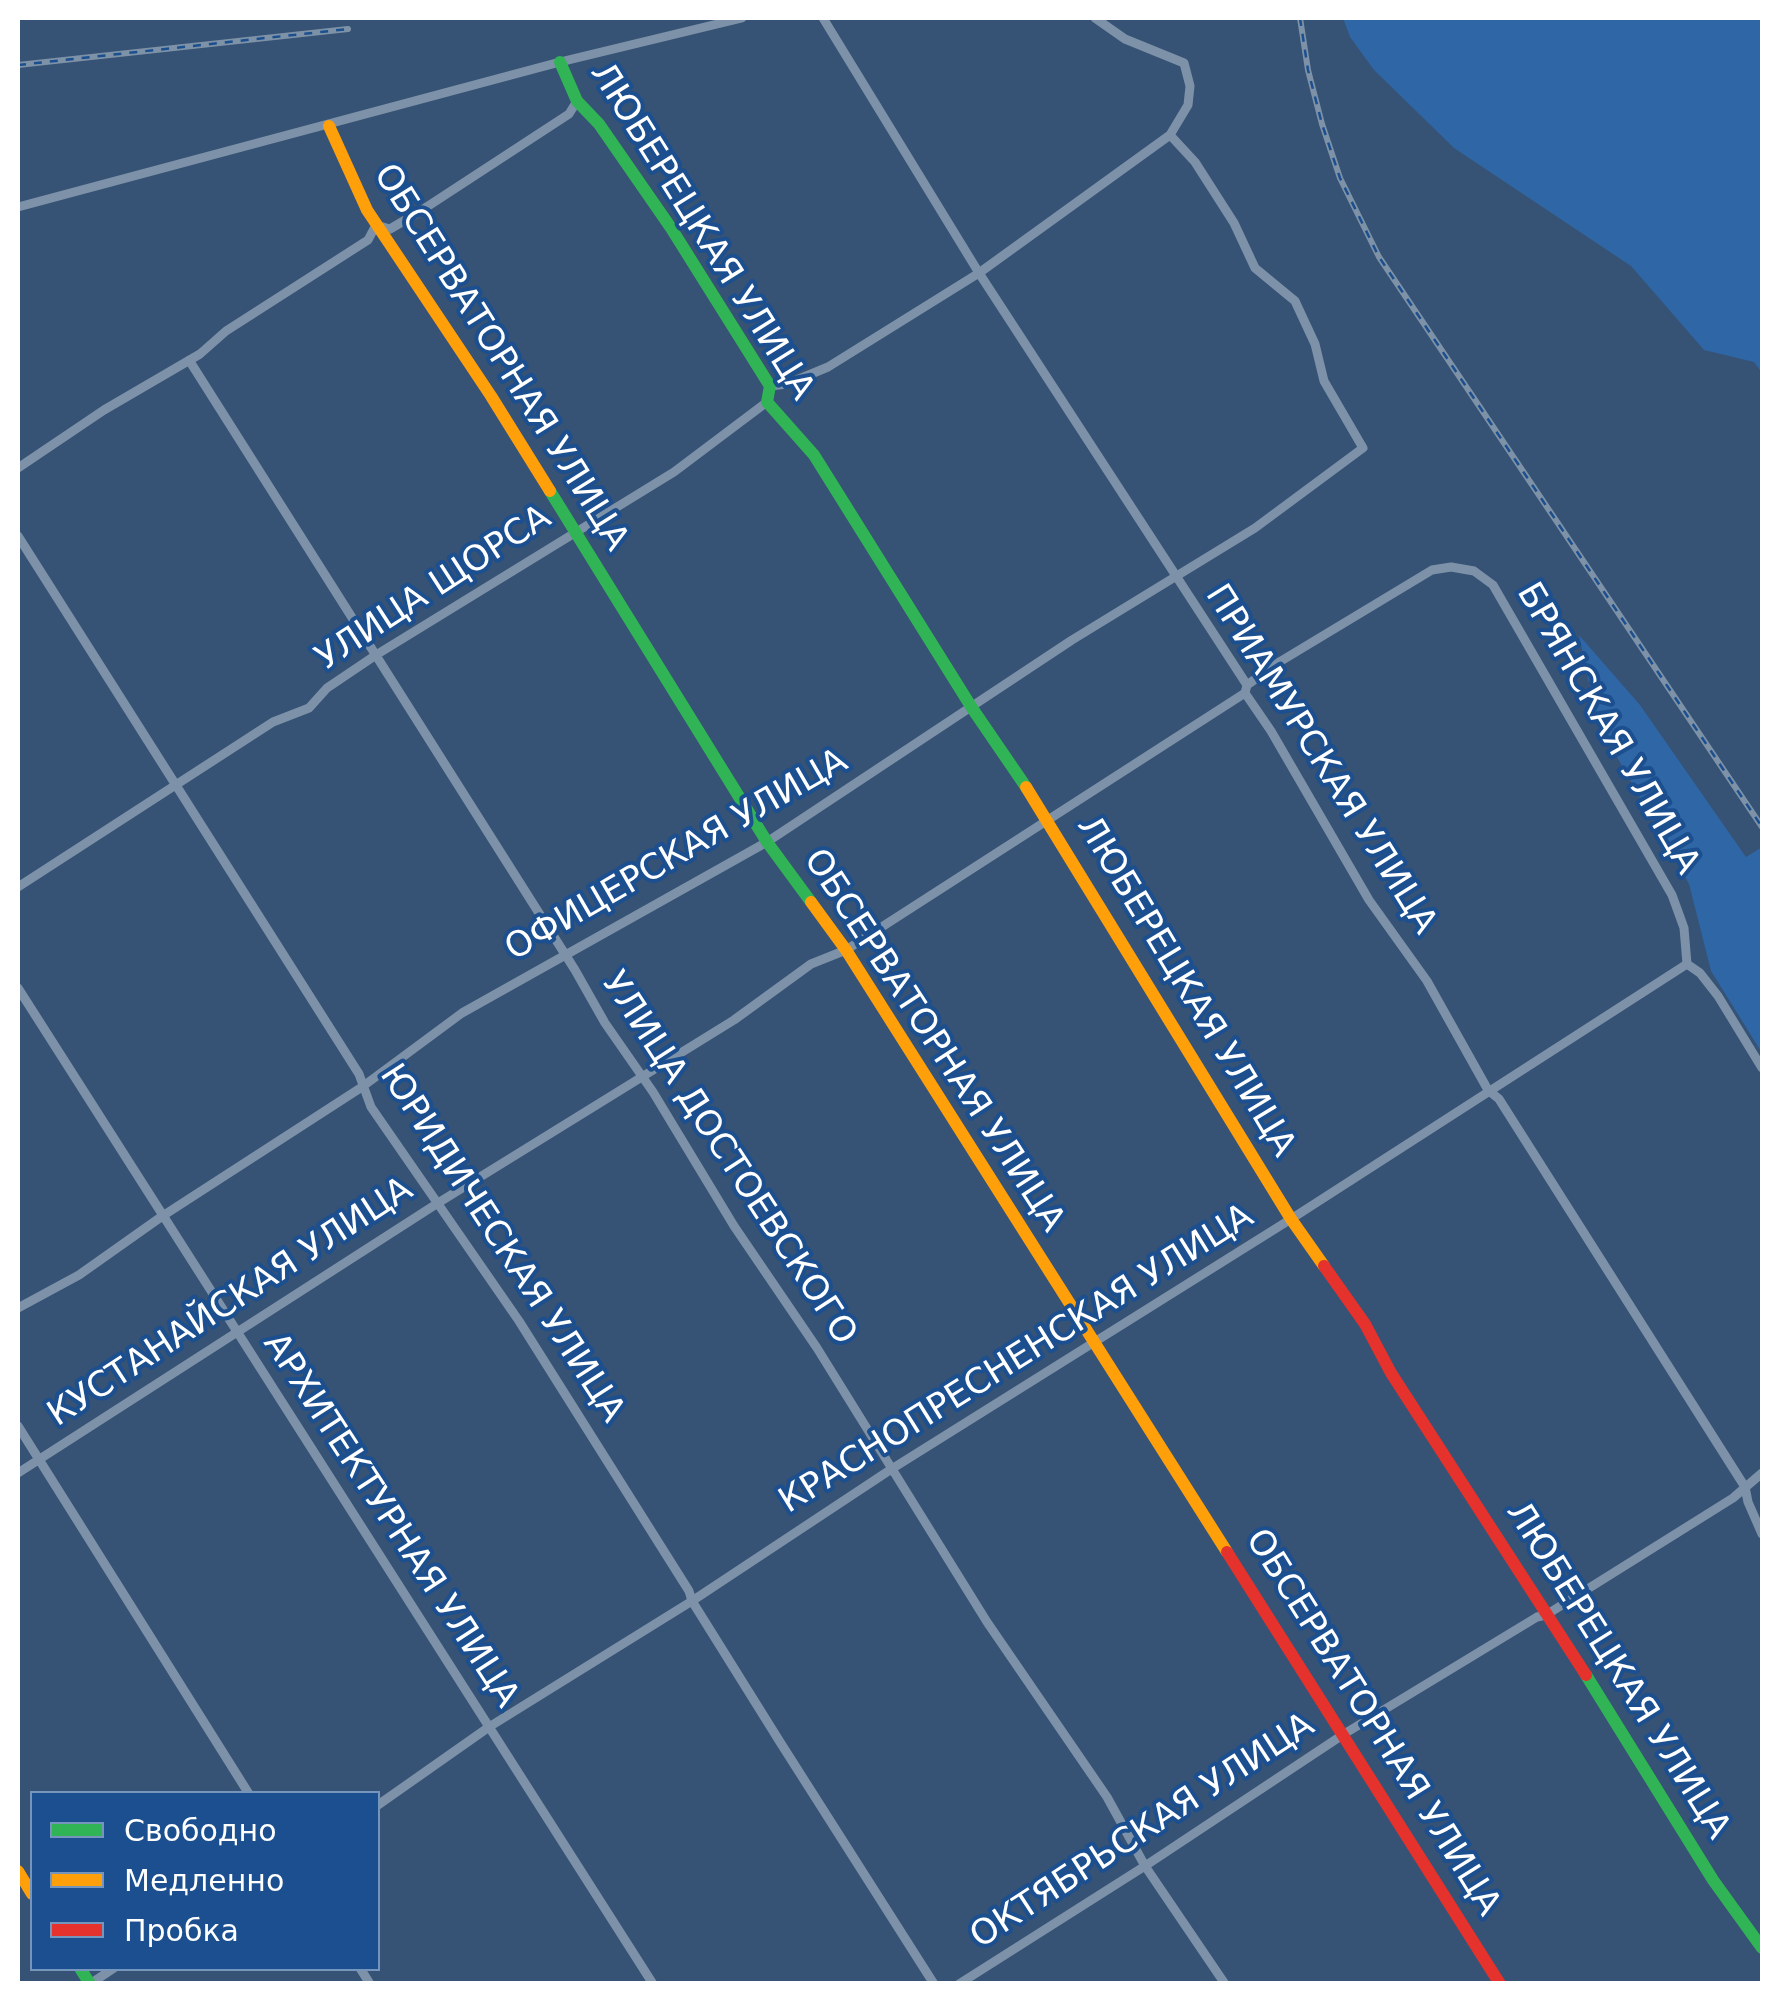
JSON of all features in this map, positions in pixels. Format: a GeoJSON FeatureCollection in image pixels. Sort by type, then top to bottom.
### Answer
{"type":"FeatureCollection","features":[{"type":"Feature","properties":{"kind":"street"},"geometry":{"type":"LineString","coordinates":[[18,206],[560,62],[742,18]]}},
{"type":"Feature","properties":{"kind":"street","name":"ПРИАМУРСКАЯ УЛИЦА"},"geometry":{"type":"LineString","coordinates":[[823,18],[979,274],[1246,689],[1370,900],[1427,981],[1488,1090],[1509,1114],[1745,1487],[1762,1534]]}},
{"type":"Feature","properties":{"kind":"street"},"geometry":{"type":"LineString","coordinates":[[767,402],[770,386],[787,384],[828,367],[979,274],[1170,135],[1188,106],[1190,86],[1184,62],[1126,39],[1095,18]]}},
{"type":"Feature","properties":{"kind":"street","name":"ЛЮБЕРЕЦКАЯ УЛИЦА"},"geometry":{"type":"LineString","coordinates":[[560,62],[577,102],[599,124],[671,228],[770,386]]}},
{"type":"Feature","properties":{"kind":"street"},"geometry":{"type":"LineString","coordinates":[[18,468],[368,240],[376,225],[390,229],[419,212],[569,114],[577,102]]}},
{"type":"Feature","properties":{"kind":"street","name":"ОБСЕРВАТОРНАЯ УЛИЦА"},"geometry":{"type":"LineString","coordinates":[[329,126],[376,225],[392,242],[481,380],[767,842],[846,950],[1500,1984]]}},
{"type":"Feature","properties":{"kind":"street","name":"ОФИЦЕРСКАЯ УЛИЦА"},"geometry":{"type":"LineString","coordinates":[[18,1308],[79,1275],[161,1217],[362,1088],[462,1012],[767,842],[1174,575],[1255,528],[1363,448],[1324,381],[1315,344],[1295,301],[1254,268],[1234,222],[1195,162],[1170,135]]}},
{"type":"Feature","properties":{"kind":"street","name":"УЛИЦА ДОСТОЕВСКОГО"},"geometry":{"type":"LineString","coordinates":[[189,360],[734,1226],[1225,1984]]}},
{"type":"Feature","properties":{"kind":"street","name":"ЛЮБЕРЕЦКАЯ УЛИЦА"},"geometry":{"type":"LineString","coordinates":[[767,402],[814,455],[972,708],[1049,820],[1291,1219],[1365,1324],[1391,1373],[1650,1775],[1713,1880],[1762,1948]]}},
{"type":"Feature","properties":{"kind":"street","name":"УЛИЦА ЩОРСА"},"geometry":{"type":"LineString","coordinates":[[18,887],[273,722],[308,708],[326,688],[376,654],[674,472],[767,402]]}},
{"type":"Feature","properties":{"kind":"street","name":"ЮРИДИЧЕСКАЯ УЛИЦА"},"geometry":{"type":"LineString","coordinates":[[18,536],[359,1074],[362,1088],[410,1167],[519,1321],[934,1984]]}},
{"type":"Feature","properties":{"kind":"street","name":"БРЯНСКАЯ УЛИЦА"},"geometry":{"type":"LineString","coordinates":[[1432,570],[1451,567],[1474,571],[1493,585],[1672,894],[1684,928],[1687,964]]}},
{"type":"Feature","properties":{"kind":"street","name":"КУСТАНАЙСКАЯ УЛИЦА"},"geometry":{"type":"LineString","coordinates":[[18,1473],[640,1075],[734,1020],[811,964],[846,950],[1432,570]]}},
{"type":"Feature","properties":{"kind":"street"},"geometry":{"type":"LineString","coordinates":[[1687,964],[1700,973],[1718,996],[1762,1068]]}},
{"type":"Feature","properties":{"kind":"street","name":"КРАСНОПРЕСНЕНСКАЯ УЛИЦА"},"geometry":{"type":"LineString","coordinates":[[380,1804],[489,1727],[1687,964]]}},
{"type":"Feature","properties":{"kind":"street","name":"АРХИТЕКТУРНАЯ УЛИЦА"},"geometry":{"type":"LineString","coordinates":[[18,988],[653,1984]]}},
{"type":"Feature","properties":{"kind":"street"},"geometry":{"type":"LineString","coordinates":[[18,1426],[247,1791]]}},
{"type":"Feature","properties":{"kind":"street","name":"ОКТЯБРЬСКАЯ УЛИЦА"},"geometry":{"type":"LineString","coordinates":[[959,1984],[1344,1734],[1546,1615],[1745,1487],[1762,1472]]}},
{"type":"Feature","properties":{"kind":"shaded area"},"geometry":{"type":"Polygon","coordinates":[[[1343,18],[1762,18],[1762,373],[1754,362],[1704,350],[1631,266],[1454,148],[1374,70],[1350,37],[1343,18]]]}},
{"type":"Feature","properties":{"kind":"shaded area"},"geometry":{"type":"Polygon","coordinates":[[[1579,635],[1640,705],[1746,857],[1762,847],[1762,1053],[1711,971],[1689,884],[1597,722],[1579,635]]]}},
{"type":"Feature","properties":{"kind":"railway"},"geometry":{"type":"LineString","coordinates":[[1300,18],[1322,124],[1340,178],[1379,257],[1762,827]]}},
{"type":"Feature","properties":{"kind":"railway"},"geometry":{"type":"LineString","coordinates":[[18,65],[348,29]]}},
{"type":"Feature","properties":{"kind":"traffic: fast"},"geometry":{"type":"LineString","coordinates":[[560,62],[577,101],[599,124],[671,228],[770,386],[767,402],[814,455],[1026,787]]}},
{"type":"Feature","properties":{"kind":"traffic: fast"},"geometry":{"type":"LineString","coordinates":[[550,491],[767,842],[811,902]]}},
{"type":"Feature","properties":{"kind":"traffic: fast"},"geometry":{"type":"LineString","coordinates":[[1586,1675],[1713,1880],[1762,1948]]}},
{"type":"Feature","properties":{"kind":"traffic: fast"},"geometry":{"type":"LineString","coordinates":[[82,1971],[90,1984]]}},
{"type":"Feature","properties":{"kind":"traffic: slow"},"geometry":{"type":"LineString","coordinates":[[329,126],[367,210],[550,491]]}},
{"type":"Feature","properties":{"kind":"traffic: slow"},"geometry":{"type":"LineString","coordinates":[[1026,787],[1291,1219],[1324,1266]]}},
{"type":"Feature","properties":{"kind":"traffic: slow"},"geometry":{"type":"LineString","coordinates":[[811,902],[846,950],[1227,1552]]}},
{"type":"Feature","properties":{"kind":"traffic: slow"},"geometry":{"type":"LineString","coordinates":[[18,1871],[30,1891]]}},
{"type":"Feature","properties":{"kind":"traffic: jam"},"geometry":{"type":"LineString","coordinates":[[1324,1266],[1365,1324],[1391,1373],[1586,1675]]}},
{"type":"Feature","properties":{"kind":"traffic: jam"},"geometry":{"type":"LineString","coordinates":[[1227,1552],[1500,1984]]}}]}
